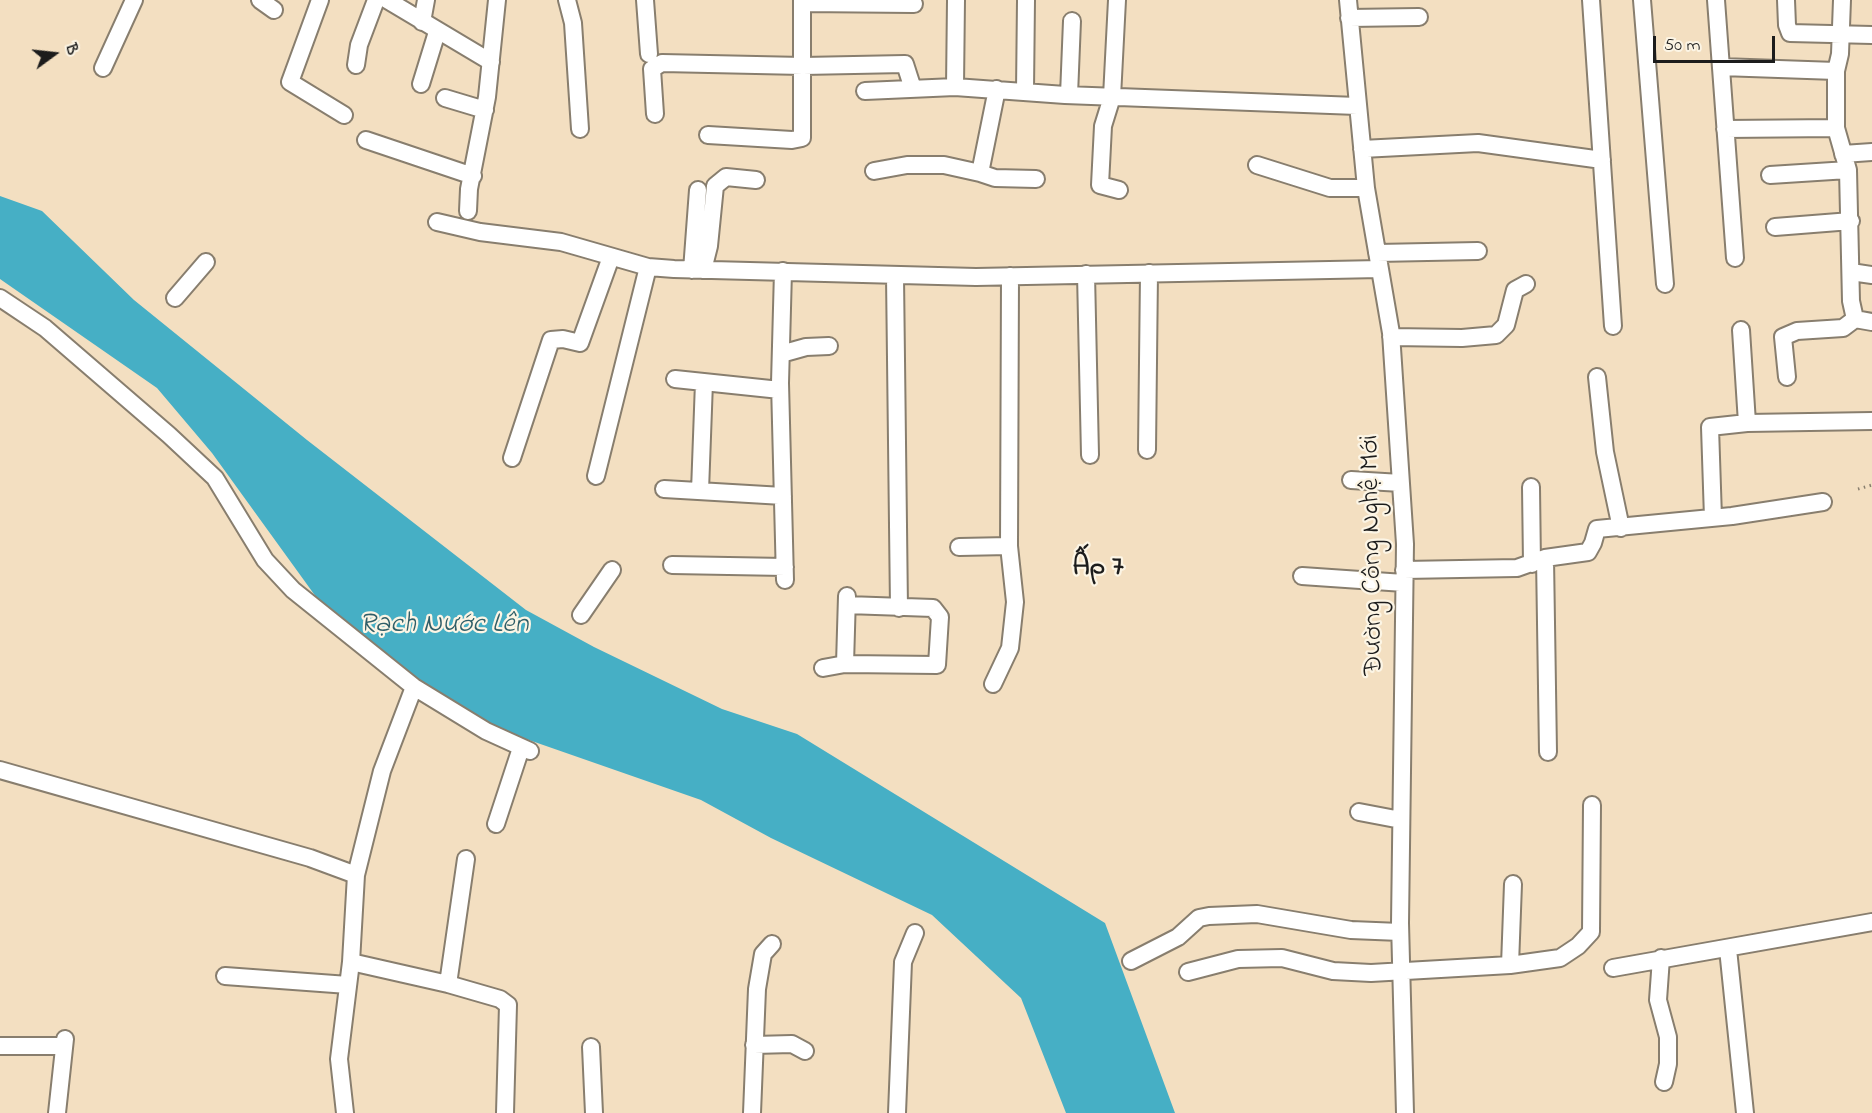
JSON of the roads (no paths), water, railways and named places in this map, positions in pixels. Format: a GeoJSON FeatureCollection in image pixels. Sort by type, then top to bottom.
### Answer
{"type":"FeatureCollection","features":[{"type":"Feature","properties":{"kind":"street"},"geometry":{"type":"LineString","coordinates":[[103,68],[134,0]]}},
{"type":"Feature","properties":{"kind":"street"},"geometry":{"type":"LineString","coordinates":[[260,0],[274,10]]}},
{"type":"Feature","properties":{"kind":"street"},"geometry":{"type":"LineString","coordinates":[[320,0],[290,82],[344,115]]}},
{"type":"Feature","properties":{"kind":"street"},"geometry":{"type":"LineString","coordinates":[[356,64],[364,29],[376,0]]}},
{"type":"Feature","properties":{"kind":"street"},"geometry":{"type":"LineString","coordinates":[[387,0],[437,32],[491,62]]}},
{"type":"Feature","properties":{"kind":"street"},"geometry":{"type":"LineString","coordinates":[[422,22],[426,0]]}},
{"type":"Feature","properties":{"kind":"street"},"geometry":{"type":"LineString","coordinates":[[468,211],[485,110],[497,0]]}},
{"type":"Feature","properties":{"kind":"street"},"geometry":{"type":"LineString","coordinates":[[567,0],[573,23],[580,129]]}},
{"type":"Feature","properties":{"kind":"street"},"geometry":{"type":"LineString","coordinates":[[645,0],[649,54]]}},
{"type":"Feature","properties":{"kind":"street"},"geometry":{"type":"LineString","coordinates":[[955,87],[956,0]]}},
{"type":"Feature","properties":{"kind":"street"},"geometry":{"type":"LineString","coordinates":[[1024,92],[1026,0]]}},
{"type":"Feature","properties":{"kind":"street"},"geometry":{"type":"LineString","coordinates":[[1117,0],[1112,97],[1103,126],[1100,185],[1119,190]]}},
{"type":"Feature","properties":{"kind":"street","name":"Đường Công Nghệ Mới"},"geometry":{"type":"LineString","coordinates":[[1348,0],[1366,188],[1391,337],[1401,483],[1404,577],[1400,932],[1405,1113]]}},
{"type":"Feature","properties":{"kind":"street"},"geometry":{"type":"LineString","coordinates":[[1591,0],[1613,326]]}},
{"type":"Feature","properties":{"kind":"street"},"geometry":{"type":"LineString","coordinates":[[1642,0],[1665,284]]}},
{"type":"Feature","properties":{"kind":"street"},"geometry":{"type":"LineString","coordinates":[[1716,0],[1735,258]]}},
{"type":"Feature","properties":{"kind":"street"},"geometry":{"type":"LineString","coordinates":[[1786,0],[1787,25],[1790,33],[1872,35]]}},
{"type":"Feature","properties":{"kind":"street"},"geometry":{"type":"LineString","coordinates":[[1842,0],[1842,35],[1836,71],[1836,128],[1845,162],[1851,221],[1851,301],[1855,319]]}},
{"type":"Feature","properties":{"kind":"street"},"geometry":{"type":"LineString","coordinates":[[708,135],[792,140],[802,138],[802,2],[862,1],[914,4]]}},
{"type":"Feature","properties":{"kind":"street"},"geometry":{"type":"LineString","coordinates":[[1349,18],[1419,17]]}},
{"type":"Feature","properties":{"kind":"street"},"geometry":{"type":"LineString","coordinates":[[1069,95],[1072,21]]}},
{"type":"Feature","properties":{"kind":"street"},"geometry":{"type":"LineString","coordinates":[[421,84],[437,32]]}},
{"type":"Feature","properties":{"kind":"street"},"geometry":{"type":"LineString","coordinates":[[655,114],[652,69],[656,64],[803,66],[905,64],[913,89]]}},
{"type":"Feature","properties":{"kind":"street"},"geometry":{"type":"LineString","coordinates":[[1721,67],[1836,71]]}},
{"type":"Feature","properties":{"kind":"street"},"geometry":{"type":"LineString","coordinates":[[865,92],[955,87],[1069,95],[1357,106]]}},
{"type":"Feature","properties":{"kind":"street"},"geometry":{"type":"LineString","coordinates":[[980,173],[997,89]]}},
{"type":"Feature","properties":{"kind":"street"},"geometry":{"type":"LineString","coordinates":[[446,98],[485,110]]}},
{"type":"Feature","properties":{"kind":"street"},"geometry":{"type":"LineString","coordinates":[[1725,129],[1836,128]]}},
{"type":"Feature","properties":{"kind":"street"},"geometry":{"type":"LineString","coordinates":[[366,140],[473,176]]}},
{"type":"Feature","properties":{"kind":"street"},"geometry":{"type":"LineString","coordinates":[[1362,149],[1478,143],[1602,160]]}},
{"type":"Feature","properties":{"kind":"street"},"geometry":{"type":"LineString","coordinates":[[1770,175],[1845,162],[1872,152]]}},
{"type":"Feature","properties":{"kind":"street"},"geometry":{"type":"LineString","coordinates":[[874,171],[907,165],[944,165],[995,178],[1036,179]]}},
{"type":"Feature","properties":{"kind":"street"},"geometry":{"type":"LineString","coordinates":[[1257,165],[1330,188],[1366,188]]}},
{"type":"Feature","properties":{"kind":"street"},"geometry":{"type":"LineString","coordinates":[[698,270],[709,246],[715,186],[726,177],[756,180]]}},
{"type":"Feature","properties":{"kind":"street"},"geometry":{"type":"LineString","coordinates":[[698,190],[698,270]]}},
{"type":"Feature","properties":{"kind":"street"},"geometry":{"type":"LineString","coordinates":[[1775,227],[1851,221]]}},
{"type":"Feature","properties":{"kind":"street"},"geometry":{"type":"LineString","coordinates":[[437,222],[480,232],[561,242],[648,267],[895,276],[1149,273],[1379,261],[1478,251]]}},
{"type":"Feature","properties":{"kind":"street"},"geometry":{"type":"LineString","coordinates":[[512,458],[551,340],[564,339],[579,343],[611,257]]}},
{"type":"Feature","properties":{"kind":"street"},"geometry":{"type":"LineString","coordinates":[[178,296],[201,267]]}},
{"type":"Feature","properties":{"kind":"street"},"geometry":{"type":"LineString","coordinates":[[596,476],[648,267]]}},
{"type":"Feature","properties":{"kind":"street"},"geometry":{"type":"LineString","coordinates":[[672,565],[785,574],[780,390],[783,271]]}},
{"type":"Feature","properties":{"kind":"street"},"geometry":{"type":"LineString","coordinates":[[1851,272],[1872,275]]}},
{"type":"Feature","properties":{"kind":"street"},"geometry":{"type":"LineString","coordinates":[[1148,450],[1149,273]]}},
{"type":"Feature","properties":{"kind":"street"},"geometry":{"type":"LineString","coordinates":[[1086,274],[1090,455]]}},
{"type":"Feature","properties":{"kind":"street"},"geometry":{"type":"LineString","coordinates":[[895,276],[899,608]]}},
{"type":"Feature","properties":{"kind":"street"},"geometry":{"type":"LineString","coordinates":[[993,684],[1010,648],[1015,602],[1009,546],[1010,276]]}},
{"type":"Feature","properties":{"kind":"street"},"geometry":{"type":"LineString","coordinates":[[1391,337],[1462,338],[1496,335],[1506,325],[1515,290],[1526,284]]}},
{"type":"Feature","properties":{"kind":"street"},"geometry":{"type":"LineString","coordinates":[[0,298],[45,328],[170,435],[214,478],[274,572],[322,615],[414,687],[486,731],[526,750],[496,824]]}},
{"type":"Feature","properties":{"kind":"street"},"geometry":{"type":"LineString","coordinates":[[1787,377],[1783,337],[1797,331],[1843,328],[1855,319],[1872,322]]}},
{"type":"Feature","properties":{"kind":"street"},"geometry":{"type":"LineString","coordinates":[[1741,330],[1747,423]]}},
{"type":"Feature","properties":{"kind":"street"},"geometry":{"type":"LineString","coordinates":[[781,354],[806,347],[829,346]]}},
{"type":"Feature","properties":{"kind":"street"},"geometry":{"type":"LineString","coordinates":[[1597,377],[1605,452],[1621,528]]}},
{"type":"Feature","properties":{"kind":"street"},"geometry":{"type":"LineString","coordinates":[[675,379],[780,390]]}},
{"type":"Feature","properties":{"kind":"street"},"geometry":{"type":"LineString","coordinates":[[700,491],[704,382]]}},
{"type":"Feature","properties":{"kind":"street"},"geometry":{"type":"LineString","coordinates":[[1713,518],[1710,428],[1747,423],[1872,421]]}},
{"type":"Feature","properties":{"kind":"street"},"geometry":{"type":"LineString","coordinates":[[1351,480],[1401,483]]}},
{"type":"Feature","properties":{"kind":"street"},"geometry":{"type":"LineString","coordinates":[[1531,487],[1538,561],[1548,752]]}},
{"type":"Feature","properties":{"kind":"street"},"geometry":{"type":"LineString","coordinates":[[664,489],[783,496]]}},
{"type":"Feature","properties":{"kind":"street"},"geometry":{"type":"LineString","coordinates":[[1302,576],[1404,577],[1517,568],[1538,561],[1587,552],[1593,543],[1597,529],[1713,518],[1823,502]]}},
{"type":"Feature","properties":{"kind":"street"},"geometry":{"type":"LineString","coordinates":[[959,547],[1009,546]]}},
{"type":"Feature","properties":{"kind":"street"},"geometry":{"type":"LineString","coordinates":[[581,615],[612,570]]}},
{"type":"Feature","properties":{"kind":"street"},"geometry":{"type":"LineString","coordinates":[[823,668],[845,664],[937,665],[940,616],[933,608],[899,608],[847,600],[845,664]]}},
{"type":"Feature","properties":{"kind":"street"},"geometry":{"type":"LineString","coordinates":[[345,1113],[339,1059],[351,963],[356,875],[382,771],[414,687]]}},
{"type":"Feature","properties":{"kind":"street"},"geometry":{"type":"LineString","coordinates":[[0,770],[310,858],[356,875]]}},
{"type":"Feature","properties":{"kind":"street"},"geometry":{"type":"LineString","coordinates":[[1188,972],[1238,959],[1282,958],[1333,971],[1371,973],[1401,969],[1510,965],[1560,958],[1578,946],[1591,932],[1592,805]]}},
{"type":"Feature","properties":{"kind":"street"},"geometry":{"type":"LineString","coordinates":[[1359,812],[1401,820]]}},
{"type":"Feature","properties":{"kind":"street"},"geometry":{"type":"LineString","coordinates":[[448,984],[466,860]]}},
{"type":"Feature","properties":{"kind":"street"},"geometry":{"type":"LineString","coordinates":[[1510,965],[1513,884]]}},
{"type":"Feature","properties":{"kind":"street"},"geometry":{"type":"LineString","coordinates":[[1131,962],[1178,937],[1199,918],[1209,916],[1257,914],[1351,930],[1400,932]]}},
{"type":"Feature","properties":{"kind":"street"},"geometry":{"type":"LineString","coordinates":[[1613,968],[1872,922]]}},
{"type":"Feature","properties":{"kind":"street"},"geometry":{"type":"LineString","coordinates":[[897,1113],[903,962],[915,933]]}},
{"type":"Feature","properties":{"kind":"street"},"geometry":{"type":"LineString","coordinates":[[752,1113],[757,989],[763,954],[772,944]]}},
{"type":"Feature","properties":{"kind":"street"},"geometry":{"type":"LineString","coordinates":[[1728,949],[1745,1113]]}},
{"type":"Feature","properties":{"kind":"street"},"geometry":{"type":"LineString","coordinates":[[1661,958],[1658,1000],[1668,1037],[1668,1064],[1664,1082]]}},
{"type":"Feature","properties":{"kind":"street"},"geometry":{"type":"LineString","coordinates":[[351,963],[448,984],[500,999],[508,1005],[505,1113]]}},
{"type":"Feature","properties":{"kind":"street"},"geometry":{"type":"LineString","coordinates":[[225,976],[348,985]]}},
{"type":"Feature","properties":{"kind":"street"},"geometry":{"type":"LineString","coordinates":[[0,1046],[64,1043],[57,1113]]}},
{"type":"Feature","properties":{"kind":"street"},"geometry":{"type":"LineString","coordinates":[[754,1045],[792,1044],[804,1051]]}},
{"type":"Feature","properties":{"kind":"street"},"geometry":{"type":"LineString","coordinates":[[591,1047],[594,1113]]}},
{"type":"Feature","properties":{"kind":"water","name":"Rạch Nước Lên"},"geometry":{"type":"Polygon","coordinates":[[[0,196],[42,211],[134,300],[307,440],[526,610],[594,647],[722,709],[797,734],[1105,923],[1175,1113],[1066,1113],[1021,998],[932,915],[771,838],[701,800],[483,724],[411,680],[319,601],[212,453],[157,388],[0,279],[0,196]]]}},
{"type":"Feature","properties":{"kind":"district","name":"Ấp 7"},"geometry":{"type":"Point","coordinates":[1098,569]}}]}
